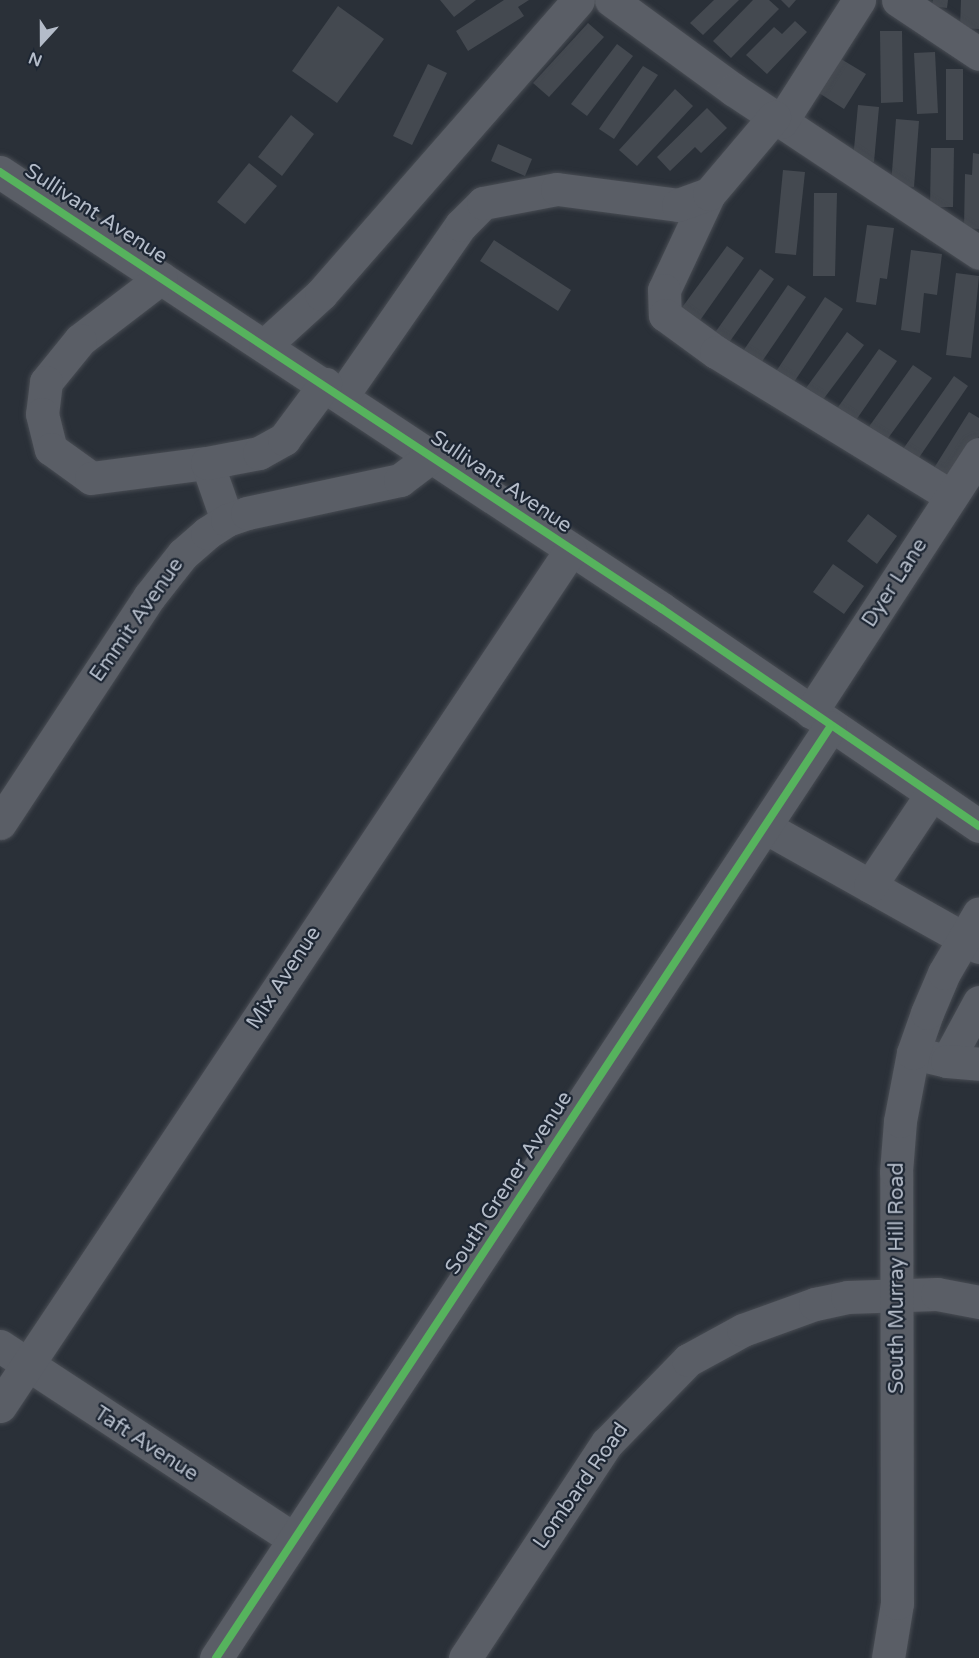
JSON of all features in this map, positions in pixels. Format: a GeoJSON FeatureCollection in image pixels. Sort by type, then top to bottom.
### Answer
{"type":"FeatureCollection","features":[{"type":"Feature","properties":{"kind":"street"},"geometry":{"type":"LineString","coordinates":[[265,345],[321,294],[578,0]]}},
{"type":"Feature","properties":{"kind":"street"},"geometry":{"type":"LineString","coordinates":[[611,0],[778,119],[979,253]]}},
{"type":"Feature","properties":{"kind":"street"},"geometry":{"type":"LineString","coordinates":[[859,0],[778,119],[709,194],[664,290],[665,315],[716,352],[951,496]]}},
{"type":"Feature","properties":{"kind":"street"},"geometry":{"type":"LineString","coordinates":[[898,0],[979,54]]}},
{"type":"Feature","properties":{"kind":"street","name":"Sullivant Avenue"},"geometry":{"type":"LineString","coordinates":[[7,176],[333,390],[979,826]]}},
{"type":"Feature","properties":{"kind":"street"},"geometry":{"type":"LineString","coordinates":[[161,278],[80,340],[46,382],[42,414],[51,448],[91,478],[207,463],[259,453],[284,439],[333,390],[461,225],[483,203],[557,189],[678,205],[709,194]]}},
{"type":"Feature","properties":{"kind":"street","name":"Dyer Lane"},"geometry":{"type":"LineString","coordinates":[[820,719],[951,496],[979,454]]}},
{"type":"Feature","properties":{"kind":"street","name":"Emmit Avenue"},"geometry":{"type":"LineString","coordinates":[[0,823],[149,597],[183,554],[227,520],[400,480],[431,457]]}},
{"type":"Feature","properties":{"kind":"street"},"geometry":{"type":"LineString","coordinates":[[207,463],[227,520]]}},
{"type":"Feature","properties":{"kind":"street","name":"Mix Avenue"},"geometry":{"type":"LineString","coordinates":[[0,1406],[570,551]]}},
{"type":"Feature","properties":{"kind":"street","name":"South Grener Avenue"},"geometry":{"type":"LineString","coordinates":[[216,1658],[765,827],[820,719]]}},
{"type":"Feature","properties":{"kind":"street"},"geometry":{"type":"LineString","coordinates":[[870,886],[932,795]]}},
{"type":"Feature","properties":{"kind":"street"},"geometry":{"type":"LineString","coordinates":[[765,827],[870,886],[974,933]]}},
{"type":"Feature","properties":{"kind":"street","name":"South Murray Hill Road"},"geometry":{"type":"LineString","coordinates":[[888,1658],[897,1603],[898,1152],[913,1053],[945,972],[974,933]]}},
{"type":"Feature","properties":{"kind":"street"},"geometry":{"type":"LineString","coordinates":[[947,1061],[979,1002]]}},
{"type":"Feature","properties":{"kind":"street"},"geometry":{"type":"LineString","coordinates":[[913,1053],[947,1061],[979,1064]]}},
{"type":"Feature","properties":{"kind":"street","name":"Lombard Road"},"geometry":{"type":"LineString","coordinates":[[465,1658],[607,1443],[680,1366],[743,1330],[815,1304],[897,1293],[937,1294],[979,1302]]}},
{"type":"Feature","properties":{"kind":"street","name":"Taft Avenue"},"geometry":{"type":"LineString","coordinates":[[0,1346],[27,1366],[294,1539]]}},
{"type":"Feature","properties":{"kind":"building"},"geometry":{"type":"Polygon","coordinates":[[[440,0],[476,0],[454,17],[440,0]]]}},
{"type":"Feature","properties":{"kind":"building"},"geometry":{"type":"Polygon","coordinates":[[[504,0],[529,0],[518,7],[524,16],[468,51],[456,31],[504,0]]]}},
{"type":"Feature","properties":{"kind":"building"},"geometry":{"type":"Polygon","coordinates":[[[714,0],[739,0],[703,35],[690,23],[714,0]]]}},
{"type":"Feature","properties":{"kind":"building"},"geometry":{"type":"Polygon","coordinates":[[[753,0],[769,0],[779,9],[731,58],[713,41],[753,0]]]}},
{"type":"Feature","properties":{"kind":"building"},"geometry":{"type":"Polygon","coordinates":[[[781,0],[796,0],[789,8],[781,0]]]}},
{"type":"Feature","properties":{"kind":"building"},"geometry":{"type":"Polygon","coordinates":[[[933,0],[948,0],[947,8],[932,6],[933,0]]]}},
{"type":"Feature","properties":{"kind":"building"},"geometry":{"type":"Polygon","coordinates":[[[961,0],[979,0],[979,29],[960,28],[961,0]]]}},
{"type":"Feature","properties":{"kind":"building"},"geometry":{"type":"Polygon","coordinates":[[[338,6],[384,39],[337,103],[292,71],[338,6]]]}},
{"type":"Feature","properties":{"kind":"building"},"geometry":{"type":"Polygon","coordinates":[[[795,21],[807,32],[767,74],[746,55],[774,27],[782,34],[795,21]]]}},
{"type":"Feature","properties":{"kind":"building"},"geometry":{"type":"Polygon","coordinates":[[[588,23],[604,37],[549,97],[533,83],[588,23]]]}},
{"type":"Feature","properties":{"kind":"building"},"geometry":{"type":"Polygon","coordinates":[[[880,31],[902,31],[903,102],[881,103],[880,31]]]}},
{"type":"Feature","properties":{"kind":"building"},"geometry":{"type":"Polygon","coordinates":[[[617,44],[633,56],[587,116],[571,104],[617,44]]]}},
{"type":"Feature","properties":{"kind":"building"},"geometry":{"type":"Polygon","coordinates":[[[935,52],[938,113],[917,114],[914,53],[935,52]]]}},
{"type":"Feature","properties":{"kind":"building"},"geometry":{"type":"Polygon","coordinates":[[[841,59],[866,74],[844,109],[819,93],[841,59]]]}},
{"type":"Feature","properties":{"kind":"building"},"geometry":{"type":"Polygon","coordinates":[[[428,64],[447,73],[412,145],[393,136],[428,64]]]}},
{"type":"Feature","properties":{"kind":"building"},"geometry":{"type":"Polygon","coordinates":[[[643,66],[658,75],[614,139],[599,129],[643,66]]]}},
{"type":"Feature","properties":{"kind":"building"},"geometry":{"type":"Polygon","coordinates":[[[946,69],[963,69],[963,140],[946,140],[946,69]]]}},
{"type":"Feature","properties":{"kind":"building"},"geometry":{"type":"Polygon","coordinates":[[[675,89],[693,106],[637,166],[619,150],[675,89]]]}},
{"type":"Feature","properties":{"kind":"building"},"geometry":{"type":"Polygon","coordinates":[[[858,105],[879,107],[874,162],[853,160],[858,105]]]}},
{"type":"Feature","properties":{"kind":"building"},"geometry":{"type":"Polygon","coordinates":[[[707,108],[727,128],[701,153],[695,147],[670,171],[657,157],[707,108]]]}},
{"type":"Feature","properties":{"kind":"building"},"geometry":{"type":"Polygon","coordinates":[[[291,115],[314,134],[282,176],[258,157],[291,115]]]}},
{"type":"Feature","properties":{"kind":"building"},"geometry":{"type":"Polygon","coordinates":[[[896,119],[919,121],[914,187],[891,185],[896,119]]]}},
{"type":"Feature","properties":{"kind":"building"},"geometry":{"type":"Polygon","coordinates":[[[498,144],[532,159],[525,176],[491,161],[498,144]]]}},
{"type":"Feature","properties":{"kind":"building"},"geometry":{"type":"Polygon","coordinates":[[[931,148],[954,148],[953,207],[930,207],[931,148]]]}},
{"type":"Feature","properties":{"kind":"building"},"geometry":{"type":"Polygon","coordinates":[[[973,153],[979,154],[979,229],[964,228],[965,174],[972,175],[973,153]]]}},
{"type":"Feature","properties":{"kind":"building"},"geometry":{"type":"Polygon","coordinates":[[[249,163],[277,186],[245,224],[217,202],[249,163]]]}},
{"type":"Feature","properties":{"kind":"building"},"geometry":{"type":"Polygon","coordinates":[[[783,170],[805,172],[796,255],[775,253],[783,170]]]}},
{"type":"Feature","properties":{"kind":"building"},"geometry":{"type":"Polygon","coordinates":[[[814,193],[837,193],[835,276],[813,276],[814,193]]]}},
{"type":"Feature","properties":{"kind":"building"},"geometry":{"type":"Polygon","coordinates":[[[867,225],[894,228],[887,279],[880,278],[876,305],[856,302],[867,225]]]}},
{"type":"Feature","properties":{"kind":"building"},"geometry":{"type":"Polygon","coordinates":[[[494,240],[571,290],[558,311],[480,261],[494,240]]]}},
{"type":"Feature","properties":{"kind":"building"},"geometry":{"type":"Polygon","coordinates":[[[727,246],[744,258],[696,326],[678,313],[727,246]]]}},
{"type":"Feature","properties":{"kind":"building"},"geometry":{"type":"Polygon","coordinates":[[[911,250],[942,254],[937,295],[924,293],[920,333],[901,330],[911,250]]]}},
{"type":"Feature","properties":{"kind":"building"},"geometry":{"type":"Polygon","coordinates":[[[760,269],[774,279],[728,344],[714,334],[760,269]]]}},
{"type":"Feature","properties":{"kind":"building"},"geometry":{"type":"Polygon","coordinates":[[[956,273],[979,276],[971,358],[946,355],[956,273]]]}},
{"type":"Feature","properties":{"kind":"building"},"geometry":{"type":"Polygon","coordinates":[[[788,285],[806,297],[759,366],[741,354],[788,285]]]}},
{"type":"Feature","properties":{"kind":"building"},"geometry":{"type":"Polygon","coordinates":[[[825,297],[843,309],[792,385],[775,373],[825,297]]]}},
{"type":"Feature","properties":{"kind":"building"},"geometry":{"type":"Polygon","coordinates":[[[847,332],[864,345],[822,401],[806,388],[847,332]]]}},
{"type":"Feature","properties":{"kind":"building"},"geometry":{"type":"Polygon","coordinates":[[[879,349],[897,361],[854,423],[836,410],[879,349]]]}},
{"type":"Feature","properties":{"kind":"building"},"geometry":{"type":"Polygon","coordinates":[[[913,365],[932,378],[886,441],[868,428],[913,365]]]}},
{"type":"Feature","properties":{"kind":"building"},"geometry":{"type":"Polygon","coordinates":[[[954,376],[968,386],[916,462],[901,452],[954,376]]]}},
{"type":"Feature","properties":{"kind":"building"},"geometry":{"type":"Polygon","coordinates":[[[969,412],[979,418],[979,436],[952,479],[934,468],[969,412]]]}},
{"type":"Feature","properties":{"kind":"building"},"geometry":{"type":"Polygon","coordinates":[[[868,514],[897,536],[877,564],[847,541],[868,514]]]}},
{"type":"Feature","properties":{"kind":"building"},"geometry":{"type":"Polygon","coordinates":[[[833,564],[864,586],[844,614],[813,592],[833,564]]]}},
{"type":"Feature","properties":{"kind":"cycle path"},"geometry":{"type":"LineString","coordinates":[[0,172],[662,609],[979,826]]}},
{"type":"Feature","properties":{"kind":"cycle path"},"geometry":{"type":"LineString","coordinates":[[216,1658],[830,727]]}}]}
